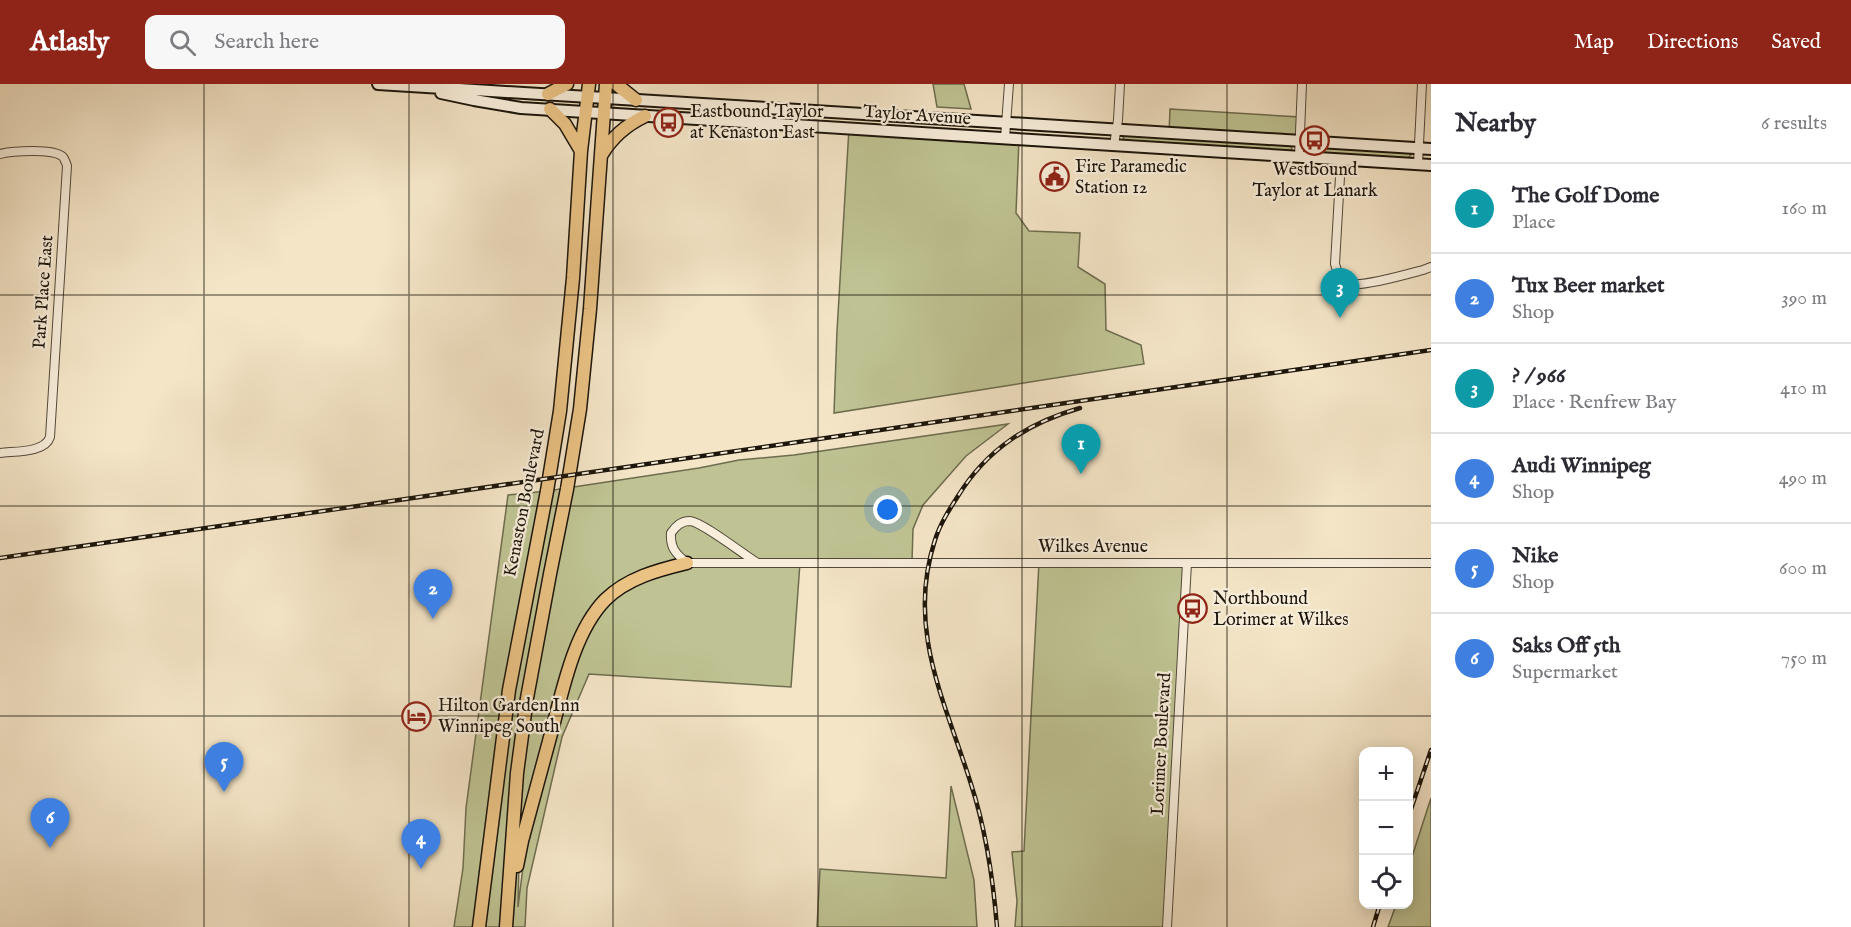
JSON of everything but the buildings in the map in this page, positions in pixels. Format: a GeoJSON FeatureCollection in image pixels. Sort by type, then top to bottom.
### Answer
{"type":"FeatureCollection","features":[{"type":"Feature","properties":{"kind":"main road","name":"Taylor Avenue"},"geometry":{"type":"LineString","coordinates":[[378,84],[1431,149]]}},
{"type":"Feature","properties":{"kind":"main road"},"geometry":{"type":"LineString","coordinates":[[548,94],[567,84]]}},
{"type":"Feature","properties":{"kind":"main road","name":"Kenaston Boulevard"},"geometry":{"type":"LineString","coordinates":[[479,927],[509,690],[560,411],[588,84]]}},
{"type":"Feature","properties":{"kind":"main road","name":"Kenaston Boulevard"},"geometry":{"type":"LineString","coordinates":[[507,922],[516,784],[527,698],[580,409],[590,309],[606,84]]}},
{"type":"Feature","properties":{"kind":"main road"},"geometry":{"type":"LineString","coordinates":[[616,84],[636,100]]}},
{"type":"Feature","properties":{"kind":"main road","name":"Taylor Avenue"},"geometry":{"type":"LineString","coordinates":[[402,85],[504,106],[1431,165]]}},
{"type":"Feature","properties":{"kind":"main road"},"geometry":{"type":"LineString","coordinates":[[550,109],[565,124],[581,151]]}},
{"type":"Feature","properties":{"kind":"main road"},"geometry":{"type":"LineString","coordinates":[[601,155],[620,131],[645,116]]}},
{"type":"Feature","properties":{"kind":"main road"},"geometry":{"type":"LineString","coordinates":[[507,922],[522,841],[566,677],[591,618],[621,587],[653,571],[687,563]]}},
{"type":"Feature","properties":{"kind":"main road"},"geometry":{"type":"LineString","coordinates":[[470,927],[482,901]]}},
{"type":"Feature","properties":{"kind":"street"},"geometry":{"type":"LineString","coordinates":[[1005,138],[1009,84]]}},
{"type":"Feature","properties":{"kind":"street"},"geometry":{"type":"LineString","coordinates":[[1114,145],[1120,84]]}},
{"type":"Feature","properties":{"kind":"street"},"geometry":{"type":"LineString","coordinates":[[1299,157],[1302,84]]}},
{"type":"Feature","properties":{"kind":"street"},"geometry":{"type":"LineString","coordinates":[[1418,164],[1422,84]]}},
{"type":"Feature","properties":{"kind":"street","name":"Park Place East"},"geometry":{"type":"LineString","coordinates":[[0,154],[54,153],[63,158],[67,166],[50,437],[48,443],[42,447],[0,453]]}},
{"type":"Feature","properties":{"kind":"street"},"geometry":{"type":"LineString","coordinates":[[1341,159],[1335,264],[1337,272],[1351,284],[1363,284],[1431,267]]}},
{"type":"Feature","properties":{"kind":"street"},"geometry":{"type":"LineString","coordinates":[[687,563],[674,551],[670,540],[671,533],[678,524],[688,521],[696,522],[756,562]]}},
{"type":"Feature","properties":{"kind":"street","name":"Wilkes Avenue"},"geometry":{"type":"LineString","coordinates":[[687,563],[1431,563]]}},
{"type":"Feature","properties":{"kind":"street","name":"Lorimer Boulevard"},"geometry":{"type":"LineString","coordinates":[[1167,927],[1187,563]]}},
{"type":"Feature","properties":{"kind":"green space"},"geometry":{"type":"Polygon","coordinates":[[[933,84],[964,84],[971,109],[937,107],[933,84]]]}},
{"type":"Feature","properties":{"kind":"green space"},"geometry":{"type":"Polygon","coordinates":[[[1170,109],[1300,117],[1299,141],[1169,133],[1170,109]]]}},
{"type":"Feature","properties":{"kind":"green space"},"geometry":{"type":"Polygon","coordinates":[[[849,128],[1019,139],[1016,213],[1029,231],[1080,233],[1078,267],[1105,284],[1106,330],[1141,345],[1144,364],[834,413],[849,128]]]}},
{"type":"Feature","properties":{"kind":"green space"},"geometry":{"type":"Polygon","coordinates":[[[1125,135],[1290,145],[1292,149],[1289,152],[1126,141],[1123,138],[1125,135]]]}},
{"type":"Feature","properties":{"kind":"green space"},"geometry":{"type":"Polygon","coordinates":[[[1308,146],[1408,152],[1411,155],[1407,159],[1309,153],[1306,150],[1308,146]]]}},
{"type":"Feature","properties":{"kind":"green space"},"geometry":{"type":"Polygon","coordinates":[[[1008,424],[966,456],[923,505],[913,529],[912,562],[750,559],[800,563],[791,687],[589,674],[562,737],[527,888],[525,927],[454,927],[463,868],[466,808],[508,495],[699,468],[739,460],[794,455],[1008,424]],[[520,817],[518,907],[526,843],[523,819],[520,817]]]}},
{"type":"Feature","properties":{"kind":"green space"},"geometry":{"type":"Polygon","coordinates":[[[1039,562],[1187,563],[1167,927],[1015,927],[1017,901],[1012,852],[1024,851],[1039,562]]]}},
{"type":"Feature","properties":{"kind":"green space"},"geometry":{"type":"Polygon","coordinates":[[[951,786],[974,880],[977,927],[817,927],[820,869],[946,878],[951,786]]]}},
{"type":"Feature","properties":{"kind":"green space"},"geometry":{"type":"Polygon","coordinates":[[[1431,798],[1431,927],[1388,927],[1395,909],[1413,909],[1413,854],[1431,798]]]}},
{"type":"Feature","properties":{"kind":"railway"},"geometry":{"type":"LineString","coordinates":[[0,558],[1431,350]]}},
{"type":"Feature","properties":{"kind":"railway"},"geometry":{"type":"LineString","coordinates":[[997,927],[991,872],[981,819],[932,664],[925,604],[927,573],[935,540],[942,523],[969,479],[1010,440],[1043,421],[1080,408]]}},
{"type":"Feature","properties":{"kind":"railway"},"geometry":{"type":"LineString","coordinates":[[1413,803],[1431,750]]}},
{"type":"Feature","properties":{"kind":"railway"},"geometry":{"type":"LineString","coordinates":[[1373,927],[1378,909]]}},
{"type":"Feature","properties":{"kind":"place","name":"Eastbound Taylor at Kenaston East"},"geometry":{"type":"Point","coordinates":[669,122]}},
{"type":"Feature","properties":{"kind":"place","name":"Westbound Taylor at Lanark"},"geometry":{"type":"Point","coordinates":[1315,141]}},
{"type":"Feature","properties":{"kind":"place","name":"Fire Paramedic Station 12"},"geometry":{"type":"Point","coordinates":[1054,177]}},
{"type":"Feature","properties":{"kind":"place","name":"? / 966"},"geometry":{"type":"Point","coordinates":[1340,318]}},
{"type":"Feature","properties":{"kind":"place","name":"The Golf Dome"},"geometry":{"type":"Point","coordinates":[1081,474]}},
{"type":"Feature","properties":{"kind":"place","name":"Northbound Lorimer at Wilkes"},"geometry":{"type":"Point","coordinates":[1192,609]}},
{"type":"Feature","properties":{"kind":"place","name":"Tux Beer market"},"geometry":{"type":"Point","coordinates":[433,619]}},
{"type":"Feature","properties":{"kind":"place","name":"Hilton Garden Inn Winnipeg South"},"geometry":{"type":"Point","coordinates":[417,716]}},
{"type":"Feature","properties":{"kind":"place","name":"Nike"},"geometry":{"type":"Point","coordinates":[224,792]}},
{"type":"Feature","properties":{"kind":"place","name":"Saks Off 5th"},"geometry":{"type":"Point","coordinates":[50,848]}},
{"type":"Feature","properties":{"kind":"place","name":"Audi Winnipeg"},"geometry":{"type":"Point","coordinates":[421,869]}}]}
